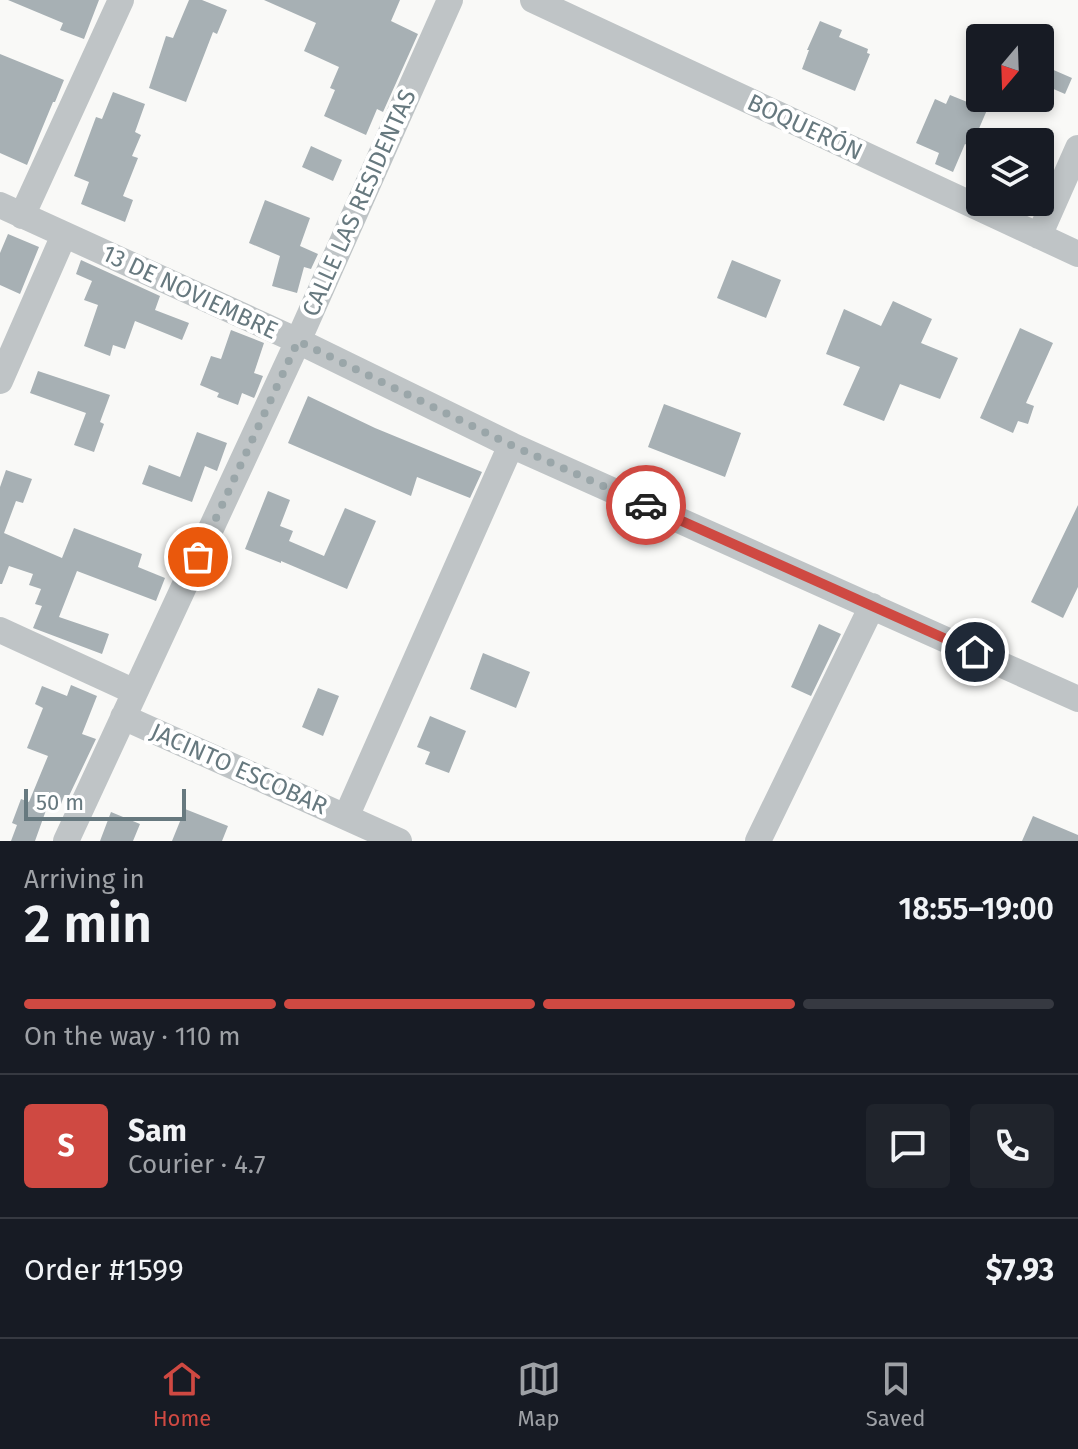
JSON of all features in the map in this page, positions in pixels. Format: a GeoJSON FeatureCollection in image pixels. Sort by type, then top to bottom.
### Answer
{"type":"FeatureCollection","features":[{"type":"Feature","properties":{"kind":"street"},"geometry":{"type":"LineString","coordinates":[[11,210],[121,0]]}},
{"type":"Feature","properties":{"kind":"street","name":"CALLE LAS RESIDENTAS"},"geometry":{"type":"LineString","coordinates":[[66,841],[298,341],[450,0]]}},
{"type":"Feature","properties":{"kind":"street","name":"BOQUERÓN"},"geometry":{"type":"LineString","coordinates":[[533,0],[1078,254]]}},
{"type":"Feature","properties":{"kind":"street"},"geometry":{"type":"LineString","coordinates":[[1039,236],[1078,148]]}},
{"type":"Feature","properties":{"kind":"street","name":"13 DE NOVIEMBRE"},"geometry":{"type":"LineString","coordinates":[[11,210],[298,341],[511,445],[1078,699]]}},
{"type":"Feature","properties":{"kind":"street"},"geometry":{"type":"LineString","coordinates":[[0,381],[64,235]]}},
{"type":"Feature","properties":{"kind":"street"},"geometry":{"type":"LineString","coordinates":[[346,817],[511,445]]}},
{"type":"Feature","properties":{"kind":"street"},"geometry":{"type":"LineString","coordinates":[[758,841],[872,606]]}},
{"type":"Feature","properties":{"kind":"street","name":"JACINTO ESCOBAR"},"geometry":{"type":"LineString","coordinates":[[0,630],[135,692]]}},
{"type":"Feature","properties":{"kind":"street","name":"JACINTO ESCOBAR"},"geometry":{"type":"LineString","coordinates":[[123,717],[399,841]]}},
{"type":"Feature","properties":{"kind":"building"},"geometry":{"type":"Polygon","coordinates":[[[8,0],[99,0],[84,39],[60,30],[63,23],[8,0]]]}},
{"type":"Feature","properties":{"kind":"building"},"geometry":{"type":"Polygon","coordinates":[[[189,0],[202,0],[227,10],[217,34],[213,32],[186,102],[149,88],[166,36],[173,38],[189,0]]]}},
{"type":"Feature","properties":{"kind":"building"},"geometry":{"type":"Polygon","coordinates":[[[264,0],[400,0],[391,21],[418,34],[383,112],[377,109],[366,135],[324,116],[335,90],[330,88],[339,67],[304,51],[316,23],[264,0]]]}},
{"type":"Feature","properties":{"kind":"building"},"geometry":{"type":"Polygon","coordinates":[[[820,21],[842,30],[839,37],[868,49],[867,53],[870,54],[855,91],[802,69],[820,21]]]}},
{"type":"Feature","properties":{"kind":"building"},"geometry":{"type":"Polygon","coordinates":[[[0,54],[64,80],[27,165],[0,153],[0,54]]]}},
{"type":"Feature","properties":{"kind":"building"},"geometry":{"type":"Polygon","coordinates":[[[1054,70],[1072,78],[1065,94],[1054,89],[1054,70]]]}},
{"type":"Feature","properties":{"kind":"building"},"geometry":{"type":"Polygon","coordinates":[[[113,92],[145,104],[135,132],[141,135],[132,156],[138,158],[123,196],[133,200],[125,222],[81,204],[89,182],[74,176],[96,117],[102,119],[113,92]]]}},
{"type":"Feature","properties":{"kind":"building"},"geometry":{"type":"Polygon","coordinates":[[[950,95],[966,101],[966,112],[986,112],[979,128],[966,128],[966,144],[953,172],[935,164],[939,153],[916,143],[935,99],[946,104],[950,95]]]}},
{"type":"Feature","properties":{"kind":"building"},"geometry":{"type":"Polygon","coordinates":[[[311,146],[342,160],[333,181],[302,167],[311,146]]]}},
{"type":"Feature","properties":{"kind":"building"},"geometry":{"type":"Polygon","coordinates":[[[265,200],[310,218],[300,246],[318,254],[311,269],[304,267],[297,293],[272,286],[280,256],[249,243],[265,200]]]}},
{"type":"Feature","properties":{"kind":"building"},"geometry":{"type":"Polygon","coordinates":[[[8,234],[39,247],[20,294],[0,285],[0,253],[8,234]]]}},
{"type":"Feature","properties":{"kind":"building"},"geometry":{"type":"Polygon","coordinates":[[[81,260],[160,296],[155,310],[189,323],[182,340],[135,321],[125,349],[113,345],[110,356],[84,346],[98,305],[84,300],[92,281],[76,274],[81,260]]]}},
{"type":"Feature","properties":{"kind":"building"},"geometry":{"type":"Polygon","coordinates":[[[732,260],[781,280],[766,318],[717,298],[732,260]]]}},
{"type":"Feature","properties":{"kind":"building"},"geometry":{"type":"Polygon","coordinates":[[[893,301],[932,319],[921,343],[958,358],[940,399],[900,384],[884,421],[843,405],[860,367],[826,354],[844,309],[881,326],[893,301]]]}},
{"type":"Feature","properties":{"kind":"building"},"geometry":{"type":"Polygon","coordinates":[[[1020,328],[1053,343],[1026,403],[1034,406],[1028,424],[1018,421],[1013,433],[980,418],[1020,328]]]}},
{"type":"Feature","properties":{"kind":"building"},"geometry":{"type":"Polygon","coordinates":[[[231,330],[264,343],[254,373],[263,376],[255,396],[242,393],[238,405],[217,397],[219,393],[200,385],[211,356],[221,359],[231,330]]]}},
{"type":"Feature","properties":{"kind":"building"},"geometry":{"type":"Polygon","coordinates":[[[38,371],[110,395],[94,452],[74,445],[86,413],[30,393],[38,371]]]}},
{"type":"Feature","properties":{"kind":"building"},"geometry":{"type":"Polygon","coordinates":[[[308,396],[375,428],[482,472],[470,498],[417,477],[411,496],[288,443],[308,396]]]}},
{"type":"Feature","properties":{"kind":"building"},"geometry":{"type":"Polygon","coordinates":[[[664,404],[741,433],[725,477],[648,447],[664,404]]]}},
{"type":"Feature","properties":{"kind":"building"},"geometry":{"type":"Polygon","coordinates":[[[197,432],[227,443],[217,471],[205,466],[192,502],[142,484],[149,465],[180,477],[197,432]]]}},
{"type":"Feature","properties":{"kind":"building"},"geometry":{"type":"Polygon","coordinates":[[[6,470],[32,479],[23,503],[16,501],[4,533],[62,558],[74,528],[142,554],[138,567],[165,578],[156,601],[77,571],[59,617],[109,634],[102,654],[33,628],[42,606],[35,604],[41,589],[29,585],[33,574],[9,566],[0,584],[0,487],[6,470]]]}},
{"type":"Feature","properties":{"kind":"building"},"geometry":{"type":"Polygon","coordinates":[[[268,491],[290,500],[280,526],[293,531],[289,541],[324,556],[345,508],[376,521],[347,589],[245,549],[268,491]]]}},
{"type":"Feature","properties":{"kind":"building"},"geometry":{"type":"Polygon","coordinates":[[[1078,505],[1078,587],[1063,618],[1031,602],[1078,505]]]}},
{"type":"Feature","properties":{"kind":"building"},"geometry":{"type":"Polygon","coordinates":[[[819,624],[841,634],[811,696],[791,687],[819,624]]]}},
{"type":"Feature","properties":{"kind":"building"},"geometry":{"type":"Polygon","coordinates":[[[483,653],[530,672],[516,708],[470,689],[483,653]]]}},
{"type":"Feature","properties":{"kind":"building"},"geometry":{"type":"Polygon","coordinates":[[[71,685],[97,696],[82,734],[96,739],[68,798],[64,796],[61,804],[50,799],[35,841],[11,841],[17,825],[12,823],[21,799],[29,802],[48,756],[27,748],[43,708],[35,704],[42,686],[67,696],[71,685]]]}},
{"type":"Feature","properties":{"kind":"building"},"geometry":{"type":"Polygon","coordinates":[[[318,688],[339,696],[323,736],[302,727],[318,688]]]}},
{"type":"Feature","properties":{"kind":"building"},"geometry":{"type":"Polygon","coordinates":[[[430,716],[466,731],[449,773],[425,764],[430,752],[417,747],[430,716]]]}},
{"type":"Feature","properties":{"kind":"building"},"geometry":{"type":"Polygon","coordinates":[[[185,809],[228,826],[222,841],[172,841],[185,809]]]}},
{"type":"Feature","properties":{"kind":"building"},"geometry":{"type":"Polygon","coordinates":[[[111,812],[140,824],[133,841],[100,841],[111,812]]]}},
{"type":"Feature","properties":{"kind":"building"},"geometry":{"type":"Polygon","coordinates":[[[1033,816],[1078,835],[1078,841],[1022,841],[1033,816]]]}},
{"type":"Feature","properties":{"kind":"way so far"},"geometry":{"type":"LineString","coordinates":[[198,557],[298,341],[511,445],[646,505]]}},
{"type":"Feature","properties":{"kind":"route"},"geometry":{"type":"LineString","coordinates":[[646,505],[975,652]]}}]}
